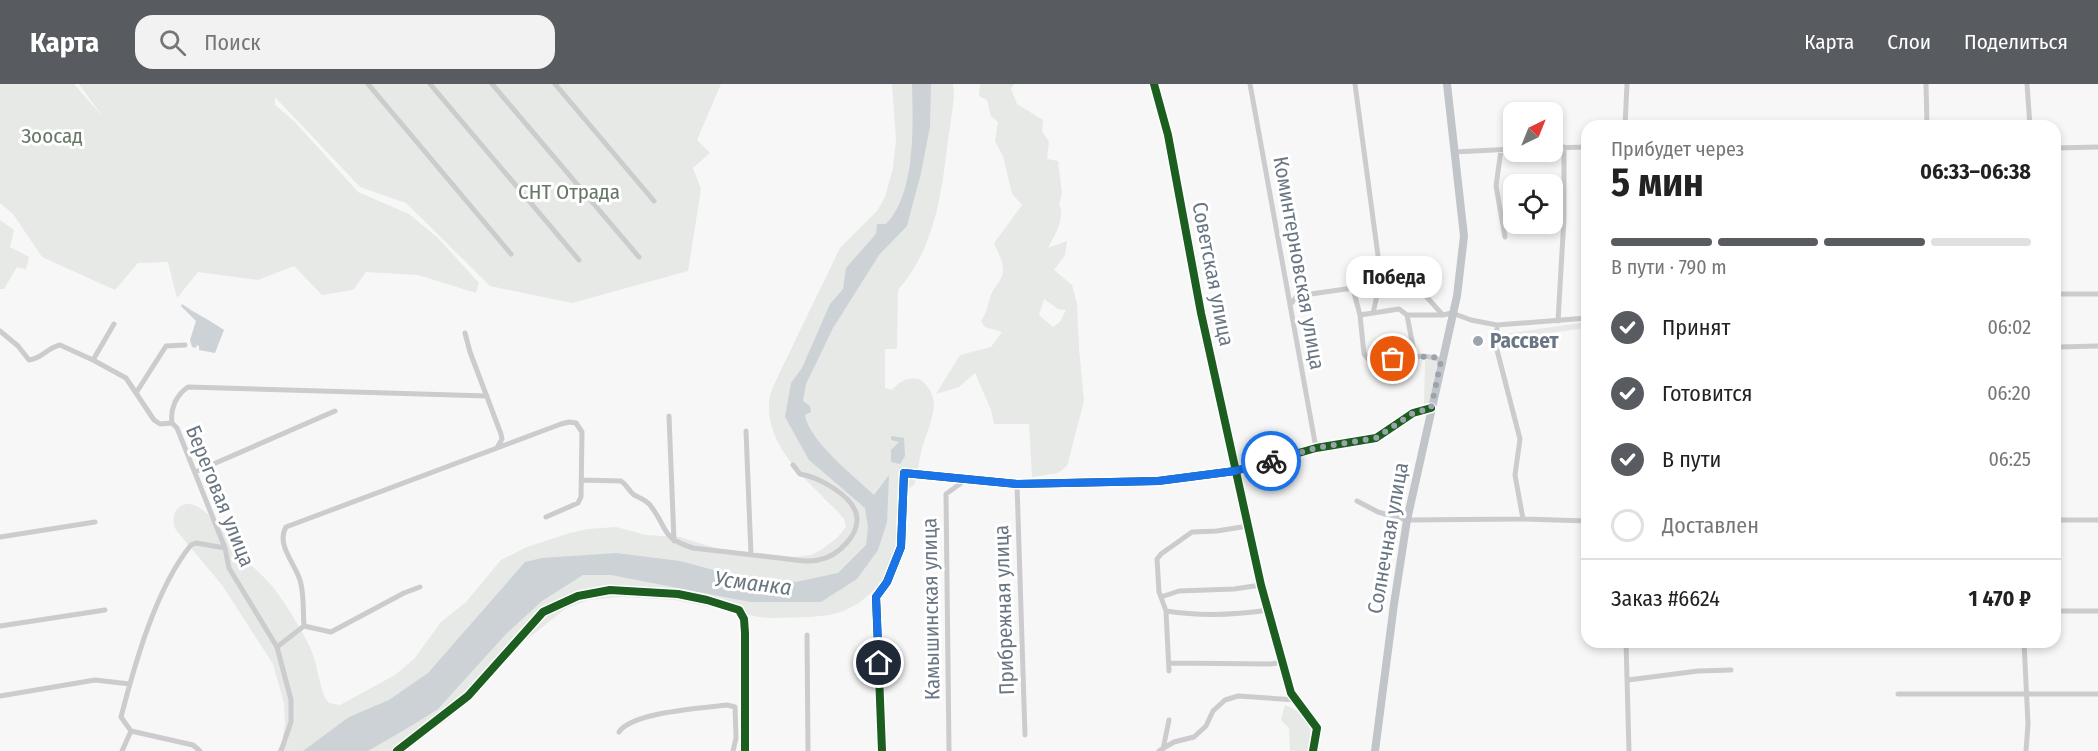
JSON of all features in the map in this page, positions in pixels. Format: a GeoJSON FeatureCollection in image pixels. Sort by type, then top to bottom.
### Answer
{"type":"FeatureCollection","features":[{"type":"Feature","properties":{"kind":"street"},"geometry":{"type":"LineString","coordinates":[[368,84],[511,254]]}},
{"type":"Feature","properties":{"kind":"street"},"geometry":{"type":"LineString","coordinates":[[430,84],[579,260]]}},
{"type":"Feature","properties":{"kind":"street"},"geometry":{"type":"LineString","coordinates":[[492,84],[639,257]]}},
{"type":"Feature","properties":{"kind":"street"},"geometry":{"type":"LineString","coordinates":[[555,84],[654,201]]}},
{"type":"Feature","properties":{"kind":"street","name":"Советская улица"},"geometry":{"type":"LineString","coordinates":[[1154,84],[1168,135],[1198,295],[1261,585],[1291,693],[1317,728],[1313,751]]}},
{"type":"Feature","properties":{"kind":"street","name":"Коминтерновская улица"},"geometry":{"type":"LineString","coordinates":[[1250,84],[1316,448]]}},
{"type":"Feature","properties":{"kind":"street"},"geometry":{"type":"LineString","coordinates":[[1355,84],[1381,281],[1373,313]]}},
{"type":"Feature","properties":{"kind":"street","name":"Солнечная улица"},"geometry":{"type":"LineString","coordinates":[[1375,751],[1407,520],[1460,279],[1464,236],[1447,84]]}},
{"type":"Feature","properties":{"kind":"street"},"geometry":{"type":"LineString","coordinates":[[1625,120],[1627,84]]}},
{"type":"Feature","properties":{"kind":"street"},"geometry":{"type":"LineString","coordinates":[[1926,84],[1927,120]]}},
{"type":"Feature","properties":{"kind":"street"},"geometry":{"type":"LineString","coordinates":[[2027,84],[2030,120]]}},
{"type":"Feature","properties":{"kind":"street"},"geometry":{"type":"LineString","coordinates":[[1558,321],[1564,218],[1564,147],[1581,147]]}},
{"type":"Feature","properties":{"kind":"street"},"geometry":{"type":"LineString","coordinates":[[2061,148],[2098,147]]}},
{"type":"Feature","properties":{"kind":"street"},"geometry":{"type":"LineString","coordinates":[[1454,152],[1501,150],[1496,186],[1504,237]]}},
{"type":"Feature","properties":{"kind":"street"},"geometry":{"type":"LineString","coordinates":[[1290,305],[1298,296],[1320,291],[1353,289],[1396,276],[1406,279],[1443,315]]}},
{"type":"Feature","properties":{"kind":"street"},"geometry":{"type":"LineString","coordinates":[[1353,289],[1360,315],[1364,354],[1371,362],[1415,357],[1435,357],[1441,361]]}},
{"type":"Feature","properties":{"kind":"street"},"geometry":{"type":"LineString","coordinates":[[2061,294],[2098,294]]}},
{"type":"Feature","properties":{"kind":"street"},"geometry":{"type":"LineString","coordinates":[[1360,315],[1399,309],[1407,315],[1452,313],[1471,320],[1497,325],[1581,319]]}},
{"type":"Feature","properties":{"kind":"street"},"geometry":{"type":"LineString","coordinates":[[1407,315],[1415,357]]}},
{"type":"Feature","properties":{"kind":"street"},"geometry":{"type":"LineString","coordinates":[[93,360],[114,324]]}},
{"type":"Feature","properties":{"kind":"street"},"geometry":{"type":"LineString","coordinates":[[1497,325],[1497,350],[1520,439],[1515,475],[1523,519]]}},
{"type":"Feature","properties":{"kind":"street","name":"Береговая улица"},"geometry":{"type":"LineString","coordinates":[[0,331],[18,346],[29,360],[37,360],[52,348],[60,345],[126,378],[154,420],[160,424],[172,423],[177,428],[225,548],[229,568],[277,647],[291,700],[291,722],[281,751]]}},
{"type":"Feature","properties":{"kind":"street"},"geometry":{"type":"LineString","coordinates":[[465,333],[501,434],[502,439],[497,447]]}},
{"type":"Feature","properties":{"kind":"street"},"geometry":{"type":"LineString","coordinates":[[136,393],[166,346],[185,345]]}},
{"type":"Feature","properties":{"kind":"street"},"geometry":{"type":"LineString","coordinates":[[2061,347],[2098,346]]}},
{"type":"Feature","properties":{"kind":"street"},"geometry":{"type":"LineString","coordinates":[[172,423],[171,411],[183,390],[188,387],[487,396]]}},
{"type":"Feature","properties":{"kind":"street"},"geometry":{"type":"LineString","coordinates":[[882,751],[876,597],[887,582],[901,547],[904,473],[1017,484],[1158,481],[1235,471],[1316,448],[1376,438],[1413,413],[1431,408]]}},
{"type":"Feature","properties":{"kind":"street"},"geometry":{"type":"LineString","coordinates":[[195,472],[335,411]]}},
{"type":"Feature","properties":{"kind":"street"},"geometry":{"type":"LineString","coordinates":[[669,416],[674,541]]}},
{"type":"Feature","properties":{"kind":"street"},"geometry":{"type":"LineString","coordinates":[[497,447],[561,424],[576,423],[582,432],[581,498],[578,503],[546,517]]}},
{"type":"Feature","properties":{"kind":"street"},"geometry":{"type":"LineString","coordinates":[[746,431],[751,555]]}},
{"type":"Feature","properties":{"kind":"street","name":"Береговая улица"},"geometry":{"type":"LineString","coordinates":[[304,626],[301,582],[292,566],[283,540],[282,533],[286,527],[497,447]]}},
{"type":"Feature","properties":{"kind":"street"},"geometry":{"type":"LineString","coordinates":[[581,480],[621,481],[649,504],[669,538],[693,548],[804,561],[819,560],[837,551],[853,534],[857,515],[852,506],[827,484],[800,474],[793,465]]}},
{"type":"Feature","properties":{"kind":"street","name":"Камышинская улица"},"geometry":{"type":"LineString","coordinates":[[949,750],[946,494],[968,478]]}},
{"type":"Feature","properties":{"kind":"street","name":"Прибрежная улица"},"geometry":{"type":"LineString","coordinates":[[1017,484],[1024,735]]}},
{"type":"Feature","properties":{"kind":"street"},"geometry":{"type":"LineString","coordinates":[[1357,501],[1378,512],[1407,520],[1581,521]]}},
{"type":"Feature","properties":{"kind":"street"},"geometry":{"type":"LineString","coordinates":[[2061,520],[2098,520]]}},
{"type":"Feature","properties":{"kind":"street"},"geometry":{"type":"LineString","coordinates":[[0,537],[95,522]]}},
{"type":"Feature","properties":{"kind":"street"},"geometry":{"type":"LineString","coordinates":[[1169,671],[1166,611],[1159,592],[1156,559],[1192,532],[1248,526]]}},
{"type":"Feature","properties":{"kind":"street"},"geometry":{"type":"LineString","coordinates":[[200,751],[194,745],[131,731],[122,717],[130,684],[166,584],[186,552],[196,543],[225,548]]}},
{"type":"Feature","properties":{"kind":"street"},"geometry":{"type":"LineString","coordinates":[[1161,597],[1179,591],[1234,589],[1261,585]]}},
{"type":"Feature","properties":{"kind":"street"},"geometry":{"type":"LineString","coordinates":[[277,647],[304,626],[331,632],[404,593],[420,587]]}},
{"type":"Feature","properties":{"kind":"street"},"geometry":{"type":"LineString","coordinates":[[398,751],[468,696],[543,612],[578,596],[610,591],[678,594],[739,610],[744,619],[745,633],[745,751]]}},
{"type":"Feature","properties":{"kind":"street"},"geometry":{"type":"LineString","coordinates":[[0,626],[105,610]]}},
{"type":"Feature","properties":{"kind":"street"},"geometry":{"type":"LineString","coordinates":[[1166,611],[1189,614],[1249,613],[1268,610]]}},
{"type":"Feature","properties":{"kind":"street"},"geometry":{"type":"LineString","coordinates":[[2061,611],[2098,611]]}},
{"type":"Feature","properties":{"kind":"street"},"geometry":{"type":"LineString","coordinates":[[807,634],[808,751]]}},
{"type":"Feature","properties":{"kind":"street"},"geometry":{"type":"LineString","coordinates":[[1626,648],[1629,751]]}},
{"type":"Feature","properties":{"kind":"street"},"geometry":{"type":"LineString","coordinates":[[2024,648],[2028,724],[2026,751]]}},
{"type":"Feature","properties":{"kind":"street"},"geometry":{"type":"LineString","coordinates":[[1168,663],[1271,664],[1283,662]]}},
{"type":"Feature","properties":{"kind":"street"},"geometry":{"type":"LineString","coordinates":[[1628,680],[1698,671],[1731,670]]}},
{"type":"Feature","properties":{"kind":"street"},"geometry":{"type":"LineString","coordinates":[[0,696],[95,680],[130,684]]}},
{"type":"Feature","properties":{"kind":"street"},"geometry":{"type":"LineString","coordinates":[[1898,694],[2098,694]]}},
{"type":"Feature","properties":{"kind":"street"},"geometry":{"type":"LineString","coordinates":[[1161,750],[1174,742],[1194,737],[1206,726],[1213,711],[1225,700],[1238,696],[1296,700]]}},
{"type":"Feature","properties":{"kind":"street"},"geometry":{"type":"LineString","coordinates":[[619,732],[622,727],[640,719],[671,711],[727,705],[735,707],[736,738],[733,751]]}},
{"type":"Feature","properties":{"kind":"street"},"geometry":{"type":"LineString","coordinates":[[1161,750],[1169,720]]}},
{"type":"Feature","properties":{"kind":"street"},"geometry":{"type":"LineString","coordinates":[[122,751],[131,731]]}},
{"type":"Feature","properties":{"kind":"street"},"geometry":{"type":"LineString","coordinates":[[1166,734],[1174,742]]}},
{"type":"Feature","properties":{"kind":"green space"},"geometry":{"type":"Polygon","coordinates":[[[0,84],[74,84],[103,117],[79,84],[721,84],[697,140],[710,153],[693,168],[701,189],[688,271],[572,303],[490,286],[406,203],[360,187],[275,97],[275,105],[295,122],[358,192],[409,214],[438,238],[479,283],[476,293],[418,275],[366,272],[353,290],[322,295],[294,266],[258,280],[198,272],[177,298],[168,262],[138,263],[115,290],[42,257],[13,214],[0,203],[0,84]]]}},
{"type":"Feature","properties":{"kind":"green space"},"geometry":{"type":"Polygon","coordinates":[[[892,84],[953,84],[954,94],[938,205],[920,258],[898,290],[897,349],[885,349],[885,388],[892,390],[904,380],[919,379],[927,386],[934,402],[917,476],[914,485],[905,491],[905,547],[897,563],[878,587],[859,603],[844,611],[810,617],[759,617],[675,600],[621,597],[588,600],[565,609],[515,649],[467,702],[447,720],[401,751],[277,751],[282,743],[285,724],[284,703],[273,664],[222,585],[176,530],[175,512],[185,504],[197,506],[213,519],[247,561],[273,587],[309,645],[325,698],[329,703],[340,705],[395,675],[414,659],[441,622],[466,602],[501,560],[527,547],[570,533],[616,527],[646,535],[680,537],[718,549],[795,557],[811,555],[837,538],[846,527],[844,519],[800,474],[784,453],[773,429],[769,400],[779,374],[840,248],[877,211],[885,197],[893,168],[896,140],[892,84]]]}},
{"type":"Feature","properties":{"kind":"green space"},"geometry":{"type":"Polygon","coordinates":[[[980,84],[1014,84],[1011,89],[1017,104],[1043,120],[1042,131],[1049,142],[1047,159],[1058,161],[1062,193],[1059,204],[1061,215],[1048,248],[1067,241],[1065,255],[1054,270],[1072,285],[1077,304],[1084,401],[1067,466],[1058,473],[1032,477],[1029,424],[994,424],[991,410],[975,373],[959,387],[936,394],[960,355],[991,347],[1002,332],[985,327],[981,321],[1003,272],[1001,259],[994,243],[1022,205],[1012,194],[1003,156],[995,141],[998,122],[991,116],[987,100],[979,96],[980,84]],[[1044,299],[1039,315],[1053,327],[1060,322],[1066,310],[1058,309],[1044,299]]]}},
{"type":"Feature","properties":{"kind":"green space"},"geometry":{"type":"Polygon","coordinates":[[[0,220],[14,230],[10,247],[29,257],[26,269],[17,267],[4,289],[0,289],[0,220]]]}},
{"type":"Feature","properties":{"kind":"green space"},"geometry":{"type":"Polygon","coordinates":[[[1581,323],[1581,329],[1503,339],[1503,334],[1581,323]]]}},
{"type":"Feature","properties":{"kind":"green space"},"geometry":{"type":"Polygon","coordinates":[[[1431,359],[1438,362],[1429,403],[1424,404],[1425,360],[1431,359]]]}},
{"type":"Feature","properties":{"kind":"green space"},"geometry":{"type":"Polygon","coordinates":[[[1285,705],[1297,711],[1311,725],[1309,751],[1290,751],[1289,728],[1281,720],[1285,705]]]}},
{"type":"Feature","properties":{"kind":"water","name":"Усманка"},"geometry":{"type":"Polygon","coordinates":[[[912,84],[931,84],[930,126],[907,226],[879,255],[833,328],[806,384],[803,401],[810,406],[811,412],[805,415],[815,436],[834,458],[874,495],[889,475],[887,522],[878,550],[857,579],[821,602],[750,602],[611,575],[583,575],[542,601],[506,634],[438,709],[416,723],[368,751],[303,751],[349,717],[389,700],[428,673],[525,562],[542,558],[616,553],[680,561],[747,579],[796,582],[838,573],[866,545],[868,527],[865,508],[809,460],[785,417],[791,383],[802,368],[830,304],[843,289],[846,268],[876,234],[877,224],[886,224],[896,211],[903,195],[911,158],[912,84]]]}},
{"type":"Feature","properties":{"kind":"water"},"geometry":{"type":"Polygon","coordinates":[[[182,304],[224,330],[215,353],[199,350],[197,345],[196,348],[192,347],[190,340],[196,321],[181,306],[182,304]]]}},
{"type":"Feature","properties":{"kind":"water"},"geometry":{"type":"Polygon","coordinates":[[[891,436],[904,438],[905,456],[900,464],[891,462],[891,450],[899,442],[891,440],[891,436]]]}},
{"type":"Feature","properties":{"kind":"cycle path"},"geometry":{"type":"LineString","coordinates":[[1154,84],[1168,135],[1201,313],[1261,585],[1291,693],[1317,728],[1313,751]]}},
{"type":"Feature","properties":{"kind":"cycle path"},"geometry":{"type":"LineString","coordinates":[[882,751],[876,597],[887,582],[901,547],[904,473],[1017,484],[1158,481],[1235,471],[1316,448],[1376,438],[1413,413],[1431,408]]}},
{"type":"Feature","properties":{"kind":"cycle path"},"geometry":{"type":"LineString","coordinates":[[397,751],[468,696],[543,612],[578,596],[610,590],[678,594],[739,610],[744,619],[745,633],[745,751]]}},
{"type":"Feature","properties":{"kind":"way so far"},"geometry":{"type":"LineString","coordinates":[[1271,461],[1316,448],[1376,438],[1413,413],[1431,408],[1441,361],[1432,356],[1393,359]]}},
{"type":"Feature","properties":{"kind":"place","name":"Рассвет"},"geometry":{"type":"Point","coordinates":[1478,341]}},
{"type":"Feature","properties":{"kind":"place","name":"Победа"},"geometry":{"type":"Point","coordinates":[1393,359]}},
{"type":"Feature","properties":{"kind":"route"},"geometry":{"type":"LineString","coordinates":[[879,663],[876,597],[887,582],[901,547],[904,473],[1017,484],[1158,481],[1235,471],[1271,461]]}},
{"type":"Feature","properties":{"kind":"park label","name":"Зоосад"},"geometry":{"type":"Point","coordinates":[52,136]}},
{"type":"Feature","properties":{"kind":"park label","name":"СНТ Отрада"},"geometry":{"type":"Point","coordinates":[569,192]}}]}
